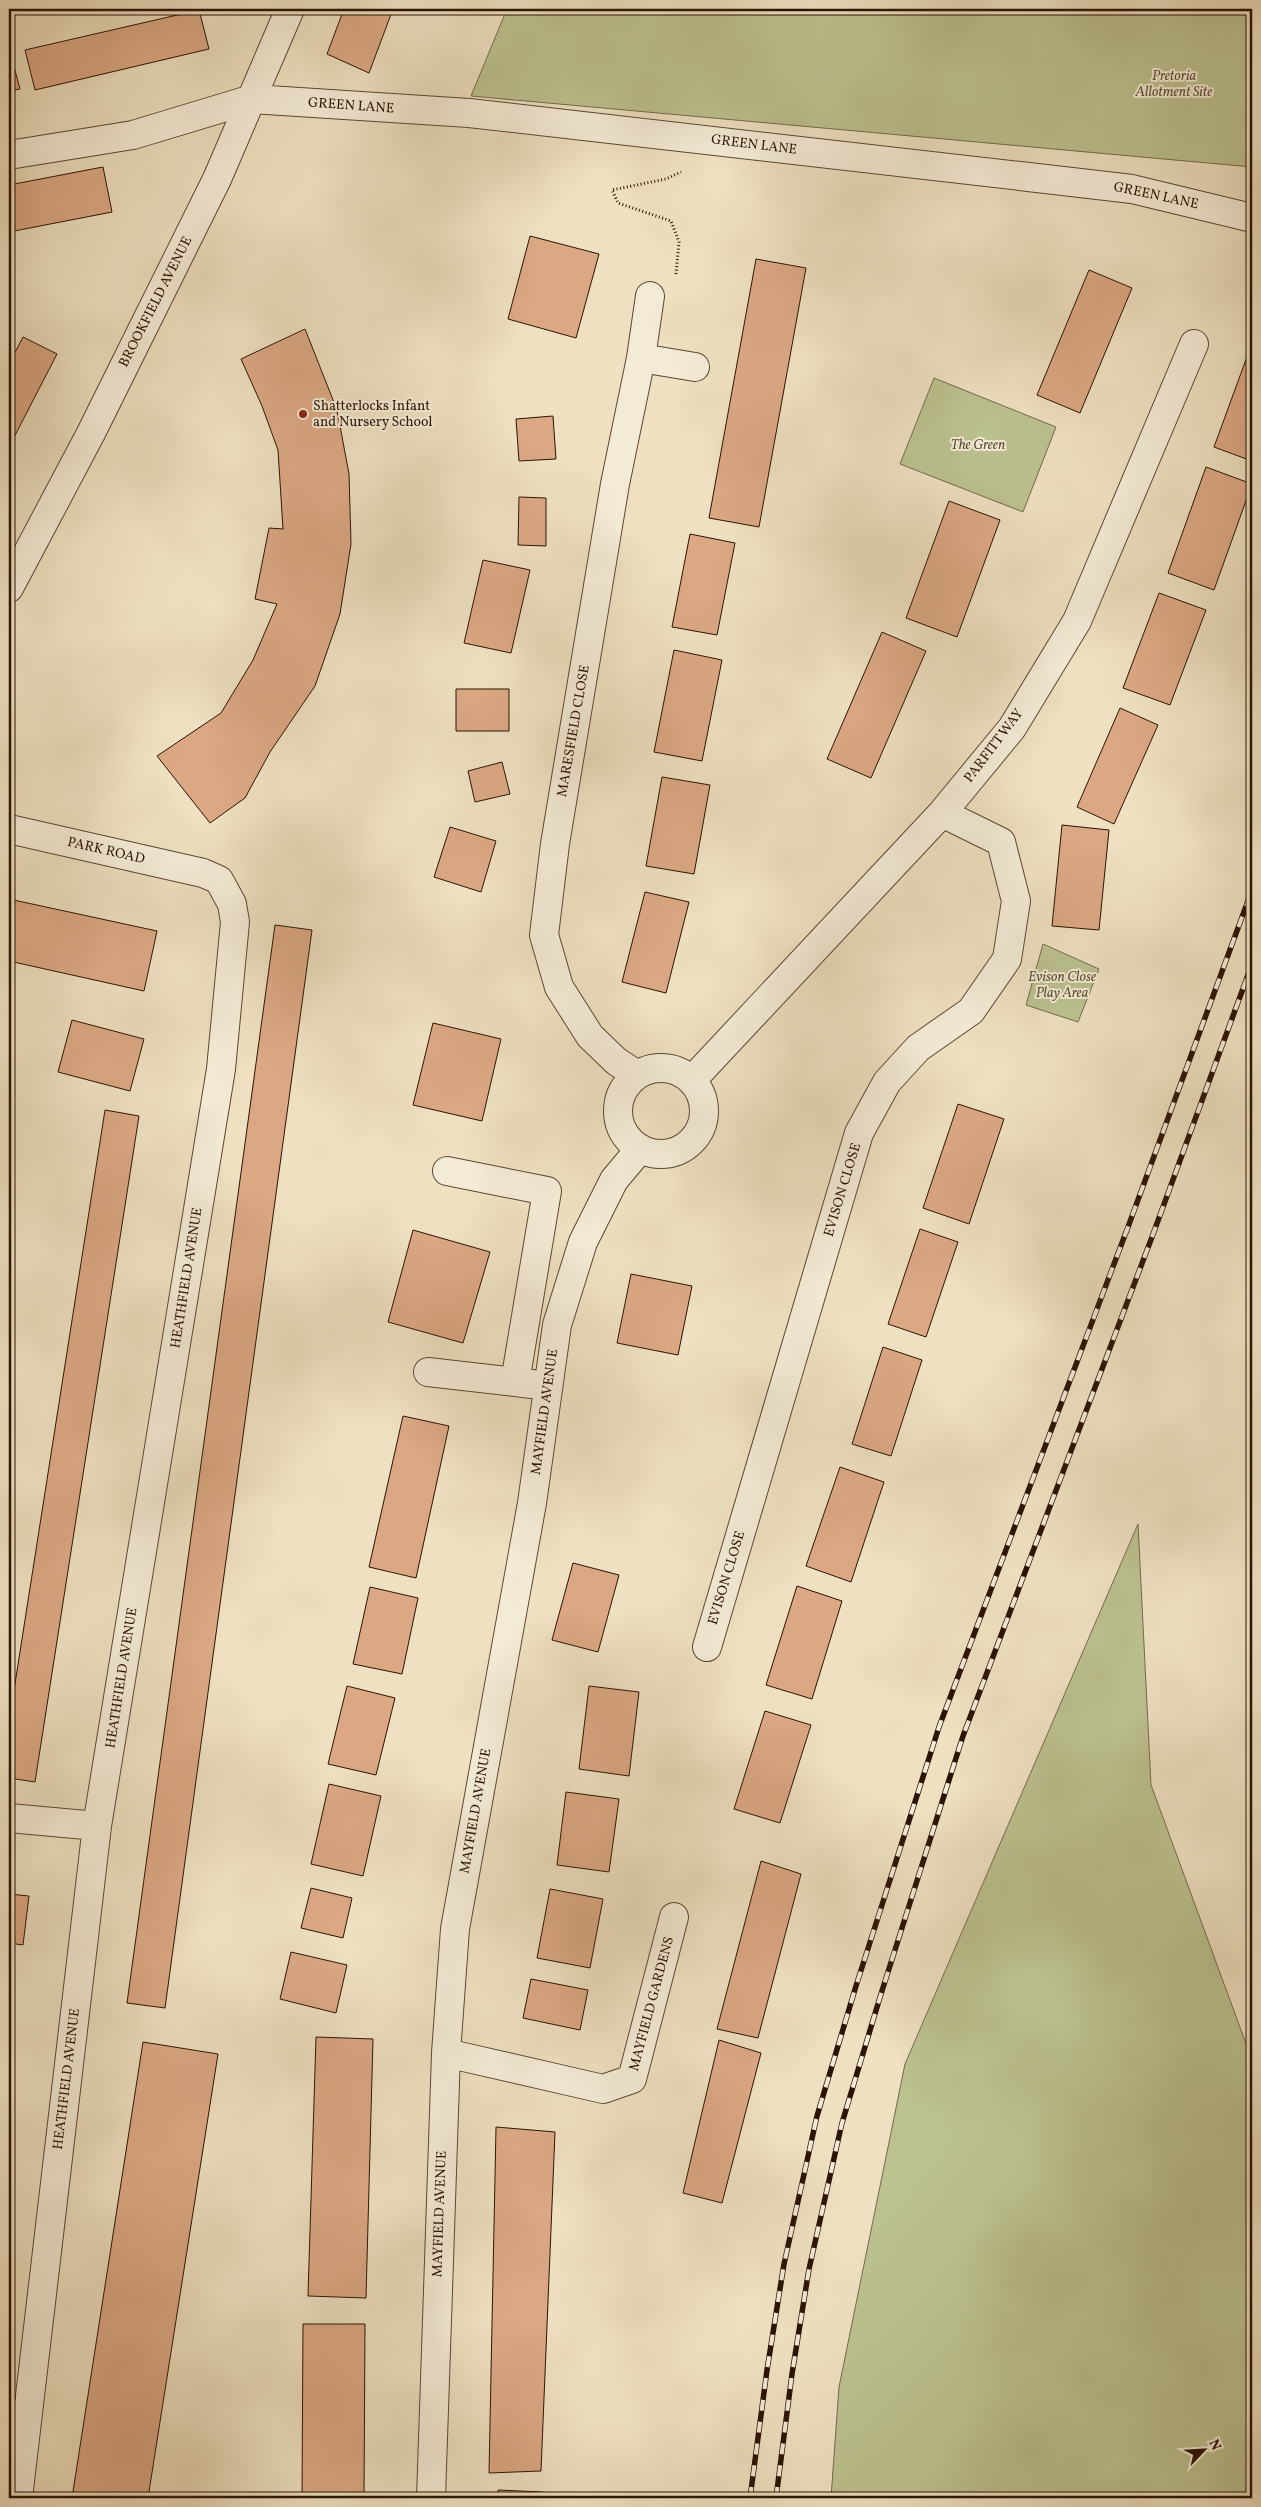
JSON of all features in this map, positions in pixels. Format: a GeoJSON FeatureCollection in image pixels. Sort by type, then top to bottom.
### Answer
{"type":"FeatureCollection","features":[{"type":"Feature","properties":{"kind":"street","name":"BROOKFIELD AVENUE"},"geometry":{"type":"LineString","coordinates":[[9,588],[91,433],[195,223],[252,99],[290,9]]}},
{"type":"Feature","properties":{"kind":"street","name":"GREEN LANE"},"geometry":{"type":"LineString","coordinates":[[252,99],[469,113],[1132,189],[1252,218]]}},
{"type":"Feature","properties":{"kind":"street"},"geometry":{"type":"LineString","coordinates":[[9,156],[133,135],[252,99]]}},
{"type":"Feature","properties":{"kind":"street","name":"MARESFIELD CLOSE"},"geometry":{"type":"LineString","coordinates":[[637,1075],[616,1061],[590,1036],[559,988],[544,935],[556,844],[615,484],[641,358],[650,296]]}},
{"type":"Feature","properties":{"kind":"street","name":"PARFITT WAY"},"geometry":{"type":"LineString","coordinates":[[692,1080],[942,813],[1012,728],[1077,621],[1194,344]]}},
{"type":"Feature","properties":{"kind":"street"},"geometry":{"type":"LineString","coordinates":[[641,358],[695,367]]}},
{"type":"Feature","properties":{"kind":"street","name":"EVISON CLOSE"},"geometry":{"type":"LineString","coordinates":[[707,1646],[860,1133],[887,1082],[918,1048],[972,1011],[1007,959],[1016,901],[1001,842],[942,813]]}},
{"type":"Feature","properties":{"kind":"street","name":"PARK ROAD"},"geometry":{"type":"LineString","coordinates":[[9,829],[203,873]]}},
{"type":"Feature","properties":{"kind":"street","name":"HEATHFIELD AVENUE"},"geometry":{"type":"LineString","coordinates":[[18,2498],[97,1826],[221,1069],[235,922],[232,904],[219,880],[203,873]]}},
{"type":"Feature","properties":{"kind":"street"},"geometry":{"type":"LineString","coordinates":[[666,1068],[680,1072],[692,1080],[700,1092],[704,1107],[703,1121],[697,1135],[687,1146],[674,1153],[659,1155],[640,1149],[628,1140],[620,1124],[618,1110],[621,1095],[629,1082],[637,1075],[651,1069],[666,1068]]}},
{"type":"Feature","properties":{"kind":"street","name":"MAYFIELD AVENUE"},"geometry":{"type":"LineString","coordinates":[[431,2498],[446,2054],[455,1929],[532,1503],[557,1325],[583,1242],[614,1180],[640,1149]]}},
{"type":"Feature","properties":{"kind":"street"},"geometry":{"type":"LineString","coordinates":[[447,1171],[547,1191],[515,1382]]}},
{"type":"Feature","properties":{"kind":"street"},"geometry":{"type":"LineString","coordinates":[[428,1372],[548,1386]]}},
{"type":"Feature","properties":{"kind":"street"},"geometry":{"type":"LineString","coordinates":[[9,1818],[97,1826]]}},
{"type":"Feature","properties":{"kind":"street","name":"MAYFIELD GARDENS"},"geometry":{"type":"LineString","coordinates":[[446,2054],[603,2089],[632,2079],[674,1917]]}},
{"type":"Feature","properties":{"kind":"path"},"geometry":{"type":"LineString","coordinates":[[650,296],[675,276],[679,242],[671,221],[618,203],[612,190],[666,179],[682,172],[689,138]]}},
{"type":"Feature","properties":{"kind":"green space","name":"Pretoria Allotment Site"},"geometry":{"type":"Polygon","coordinates":[[[507,9],[1252,9],[1252,167],[471,96],[507,9]]]}},
{"type":"Feature","properties":{"kind":"green space","name":"The Green"},"geometry":{"type":"Polygon","coordinates":[[[934,378],[1056,427],[1023,512],[900,464],[934,378]]]}},
{"type":"Feature","properties":{"kind":"green space","name":"Evison Close Play Area"},"geometry":{"type":"Polygon","coordinates":[[[1043,944],[1099,969],[1078,1022],[1026,1005],[1043,944]]]}},
{"type":"Feature","properties":{"kind":"green space"},"geometry":{"type":"Polygon","coordinates":[[[1138,1524],[1151,1785],[1252,2060],[1252,2498],[831,2498],[839,2387],[905,2064],[1138,1524]]]}},
{"type":"Feature","properties":{"kind":"building"},"geometry":{"type":"Polygon","coordinates":[[[344,9],[393,9],[369,73],[327,54],[344,9]]]}},
{"type":"Feature","properties":{"kind":"building"},"geometry":{"type":"Polygon","coordinates":[[[199,10],[209,49],[35,90],[25,50],[199,10]]]}},
{"type":"Feature","properties":{"kind":"building"},"geometry":{"type":"Polygon","coordinates":[[[9,48],[20,89],[9,91],[9,48]]]}},
{"type":"Feature","properties":{"kind":"building"},"geometry":{"type":"Polygon","coordinates":[[[103,167],[112,212],[9,232],[9,185],[103,167]]]}},
{"type":"Feature","properties":{"kind":"building"},"geometry":{"type":"Polygon","coordinates":[[[530,236],[599,254],[576,338],[508,319],[530,236]]]}},
{"type":"Feature","properties":{"kind":"building"},"geometry":{"type":"Polygon","coordinates":[[[756,259],[806,268],[759,527],[709,518],[756,259]]]}},
{"type":"Feature","properties":{"kind":"building"},"geometry":{"type":"Polygon","coordinates":[[[1089,270],[1132,288],[1080,413],[1037,395],[1089,270]]]}},
{"type":"Feature","properties":{"kind":"building"},"geometry":{"type":"Polygon","coordinates":[[[305,329],[337,410],[349,474],[351,544],[340,614],[315,686],[270,752],[245,798],[210,823],[157,756],[221,713],[253,660],[277,604],[255,599],[269,528],[283,529],[278,450],[262,406],[241,359],[305,329]]]}},
{"type":"Feature","properties":{"kind":"building"},"geometry":{"type":"Polygon","coordinates":[[[23,337],[57,354],[9,447],[9,364],[23,337]]]}},
{"type":"Feature","properties":{"kind":"building"},"geometry":{"type":"Polygon","coordinates":[[[1252,343],[1252,461],[1214,447],[1252,343]]]}},
{"type":"Feature","properties":{"kind":"building"},"geometry":{"type":"Polygon","coordinates":[[[553,416],[556,459],[519,461],[516,419],[553,416]]]}},
{"type":"Feature","properties":{"kind":"building"},"geometry":{"type":"Polygon","coordinates":[[[1206,467],[1252,484],[1214,590],[1168,573],[1206,467]]]}},
{"type":"Feature","properties":{"kind":"building"},"geometry":{"type":"Polygon","coordinates":[[[519,497],[546,498],[546,546],[518,545],[519,497]]]}},
{"type":"Feature","properties":{"kind":"building"},"geometry":{"type":"Polygon","coordinates":[[[949,501],[1000,520],[957,637],[906,618],[949,501]]]}},
{"type":"Feature","properties":{"kind":"building"},"geometry":{"type":"Polygon","coordinates":[[[690,534],[735,543],[717,635],[672,627],[690,534]]]}},
{"type":"Feature","properties":{"kind":"building"},"geometry":{"type":"Polygon","coordinates":[[[483,560],[530,570],[511,653],[464,643],[483,560]]]}},
{"type":"Feature","properties":{"kind":"building"},"geometry":{"type":"Polygon","coordinates":[[[1159,593],[1206,610],[1170,705],[1123,688],[1159,593]]]}},
{"type":"Feature","properties":{"kind":"building"},"geometry":{"type":"Polygon","coordinates":[[[882,632],[926,651],[871,778],[827,759],[882,632]]]}},
{"type":"Feature","properties":{"kind":"building"},"geometry":{"type":"Polygon","coordinates":[[[674,650],[722,660],[702,761],[654,752],[674,650]]]}},
{"type":"Feature","properties":{"kind":"building"},"geometry":{"type":"Polygon","coordinates":[[[456,689],[509,689],[509,731],[456,731],[456,689]]]}},
{"type":"Feature","properties":{"kind":"building"},"geometry":{"type":"Polygon","coordinates":[[[1120,708],[1158,725],[1114,824],[1077,807],[1120,708]]]}},
{"type":"Feature","properties":{"kind":"building"},"geometry":{"type":"Polygon","coordinates":[[[502,762],[510,794],[475,802],[468,771],[502,762]]]}},
{"type":"Feature","properties":{"kind":"building"},"geometry":{"type":"Polygon","coordinates":[[[662,777],[710,785],[694,874],[646,866],[662,777]]]}},
{"type":"Feature","properties":{"kind":"building"},"geometry":{"type":"Polygon","coordinates":[[[1062,825],[1109,830],[1099,930],[1052,926],[1062,825]]]}},
{"type":"Feature","properties":{"kind":"building"},"geometry":{"type":"Polygon","coordinates":[[[450,827],[496,841],[481,892],[434,877],[450,827]]]}},
{"type":"Feature","properties":{"kind":"building"},"geometry":{"type":"Polygon","coordinates":[[[645,892],[689,902],[666,993],[622,982],[645,892]]]}},
{"type":"Feature","properties":{"kind":"building"},"geometry":{"type":"Polygon","coordinates":[[[9,899],[157,931],[144,991],[9,961],[9,899]]]}},
{"type":"Feature","properties":{"kind":"building"},"geometry":{"type":"Polygon","coordinates":[[[275,925],[312,930],[165,2008],[127,2003],[275,925]]]}},
{"type":"Feature","properties":{"kind":"building"},"geometry":{"type":"Polygon","coordinates":[[[72,1020],[144,1039],[130,1091],[58,1072],[72,1020]]]}},
{"type":"Feature","properties":{"kind":"building"},"geometry":{"type":"Polygon","coordinates":[[[433,1023],[501,1039],[482,1121],[413,1105],[433,1023]]]}},
{"type":"Feature","properties":{"kind":"building"},"geometry":{"type":"Polygon","coordinates":[[[958,1104],[1004,1119],[969,1224],[923,1208],[958,1104]]]}},
{"type":"Feature","properties":{"kind":"building"},"geometry":{"type":"Polygon","coordinates":[[[105,1110],[139,1116],[35,1782],[9,1778],[9,1722],[105,1110]]]}},
{"type":"Feature","properties":{"kind":"building"},"geometry":{"type":"Polygon","coordinates":[[[920,1229],[958,1242],[926,1337],[888,1324],[920,1229]]]}},
{"type":"Feature","properties":{"kind":"building"},"geometry":{"type":"Polygon","coordinates":[[[413,1230],[490,1252],[463,1343],[388,1322],[413,1230]]]}},
{"type":"Feature","properties":{"kind":"building"},"geometry":{"type":"Polygon","coordinates":[[[631,1274],[692,1286],[678,1355],[617,1343],[631,1274]]]}},
{"type":"Feature","properties":{"kind":"building"},"geometry":{"type":"Polygon","coordinates":[[[883,1347],[922,1360],[891,1456],[852,1444],[883,1347]]]}},
{"type":"Feature","properties":{"kind":"building"},"geometry":{"type":"Polygon","coordinates":[[[403,1416],[449,1426],[416,1578],[369,1567],[403,1416]]]}},
{"type":"Feature","properties":{"kind":"building"},"geometry":{"type":"Polygon","coordinates":[[[840,1467],[884,1482],[851,1582],[806,1566],[840,1467]]]}},
{"type":"Feature","properties":{"kind":"building"},"geometry":{"type":"Polygon","coordinates":[[[573,1563],[619,1575],[598,1652],[552,1640],[573,1563]]]}},
{"type":"Feature","properties":{"kind":"building"},"geometry":{"type":"Polygon","coordinates":[[[797,1586],[842,1601],[812,1699],[766,1685],[797,1586]]]}},
{"type":"Feature","properties":{"kind":"building"},"geometry":{"type":"Polygon","coordinates":[[[370,1587],[418,1598],[402,1674],[353,1664],[370,1587]]]}},
{"type":"Feature","properties":{"kind":"building"},"geometry":{"type":"Polygon","coordinates":[[[347,1686],[395,1698],[376,1775],[328,1764],[347,1686]]]}},
{"type":"Feature","properties":{"kind":"building"},"geometry":{"type":"Polygon","coordinates":[[[589,1686],[639,1692],[629,1776],[579,1769],[589,1686]]]}},
{"type":"Feature","properties":{"kind":"building"},"geometry":{"type":"Polygon","coordinates":[[[765,1711],[811,1725],[780,1823],[734,1809],[765,1711]]]}},
{"type":"Feature","properties":{"kind":"building"},"geometry":{"type":"Polygon","coordinates":[[[329,1784],[381,1796],[363,1876],[311,1864],[329,1784]]]}},
{"type":"Feature","properties":{"kind":"building"},"geometry":{"type":"Polygon","coordinates":[[[566,1792],[619,1799],[609,1872],[557,1865],[566,1792]]]}},
{"type":"Feature","properties":{"kind":"building"},"geometry":{"type":"Polygon","coordinates":[[[761,1861],[801,1874],[758,2038],[717,2029],[761,1861]]]}},
{"type":"Feature","properties":{"kind":"building"},"geometry":{"type":"Polygon","coordinates":[[[311,1888],[352,1898],[343,1938],[301,1928],[311,1888]]]}},
{"type":"Feature","properties":{"kind":"building"},"geometry":{"type":"Polygon","coordinates":[[[550,1889],[603,1899],[590,1968],[537,1958],[550,1889]]]}},
{"type":"Feature","properties":{"kind":"building"},"geometry":{"type":"Polygon","coordinates":[[[9,1894],[29,1896],[23,1945],[9,1943],[9,1894]]]}},
{"type":"Feature","properties":{"kind":"building"},"geometry":{"type":"Polygon","coordinates":[[[291,1952],[347,1965],[336,2013],[280,1999],[291,1952]]]}},
{"type":"Feature","properties":{"kind":"building"},"geometry":{"type":"Polygon","coordinates":[[[531,1979],[588,1990],[580,2030],[523,2018],[531,1979]]]}},
{"type":"Feature","properties":{"kind":"building"},"geometry":{"type":"Polygon","coordinates":[[[316,2037],[373,2039],[366,2298],[308,2296],[316,2037]]]}},
{"type":"Feature","properties":{"kind":"building"},"geometry":{"type":"Polygon","coordinates":[[[719,2040],[761,2053],[722,2203],[683,2193],[719,2040]]]}},
{"type":"Feature","properties":{"kind":"building"},"geometry":{"type":"Polygon","coordinates":[[[143,2042],[218,2054],[148,2498],[72,2498],[143,2042]]]}},
{"type":"Feature","properties":{"kind":"building"},"geometry":{"type":"Polygon","coordinates":[[[496,2127],[555,2132],[541,2471],[489,2473],[496,2127]]]}},
{"type":"Feature","properties":{"kind":"building"},"geometry":{"type":"Polygon","coordinates":[[[303,2324],[365,2324],[364,2498],[302,2498],[303,2324]]]}},
{"type":"Feature","properties":{"kind":"building"},"geometry":{"type":"Polygon","coordinates":[[[498,2490],[543,2492],[543,2498],[498,2498],[498,2490]]]}},
{"type":"Feature","properties":{"kind":"railway"},"geometry":{"type":"LineString","coordinates":[[750,2498],[767,2370],[784,2264],[817,2116],[856,1986],[939,1727],[1128,1227],[1252,890]]}},
{"type":"Feature","properties":{"kind":"railway"},"geometry":{"type":"LineString","coordinates":[[776,2498],[792,2374],[809,2269],[842,2123],[881,1994],[963,1736],[1152,1237],[1252,964]]}},
{"type":"Feature","properties":{"kind":"place","name":"Shatterlocks Infant and Nursery School"},"geometry":{"type":"Point","coordinates":[303,414]}}]}
